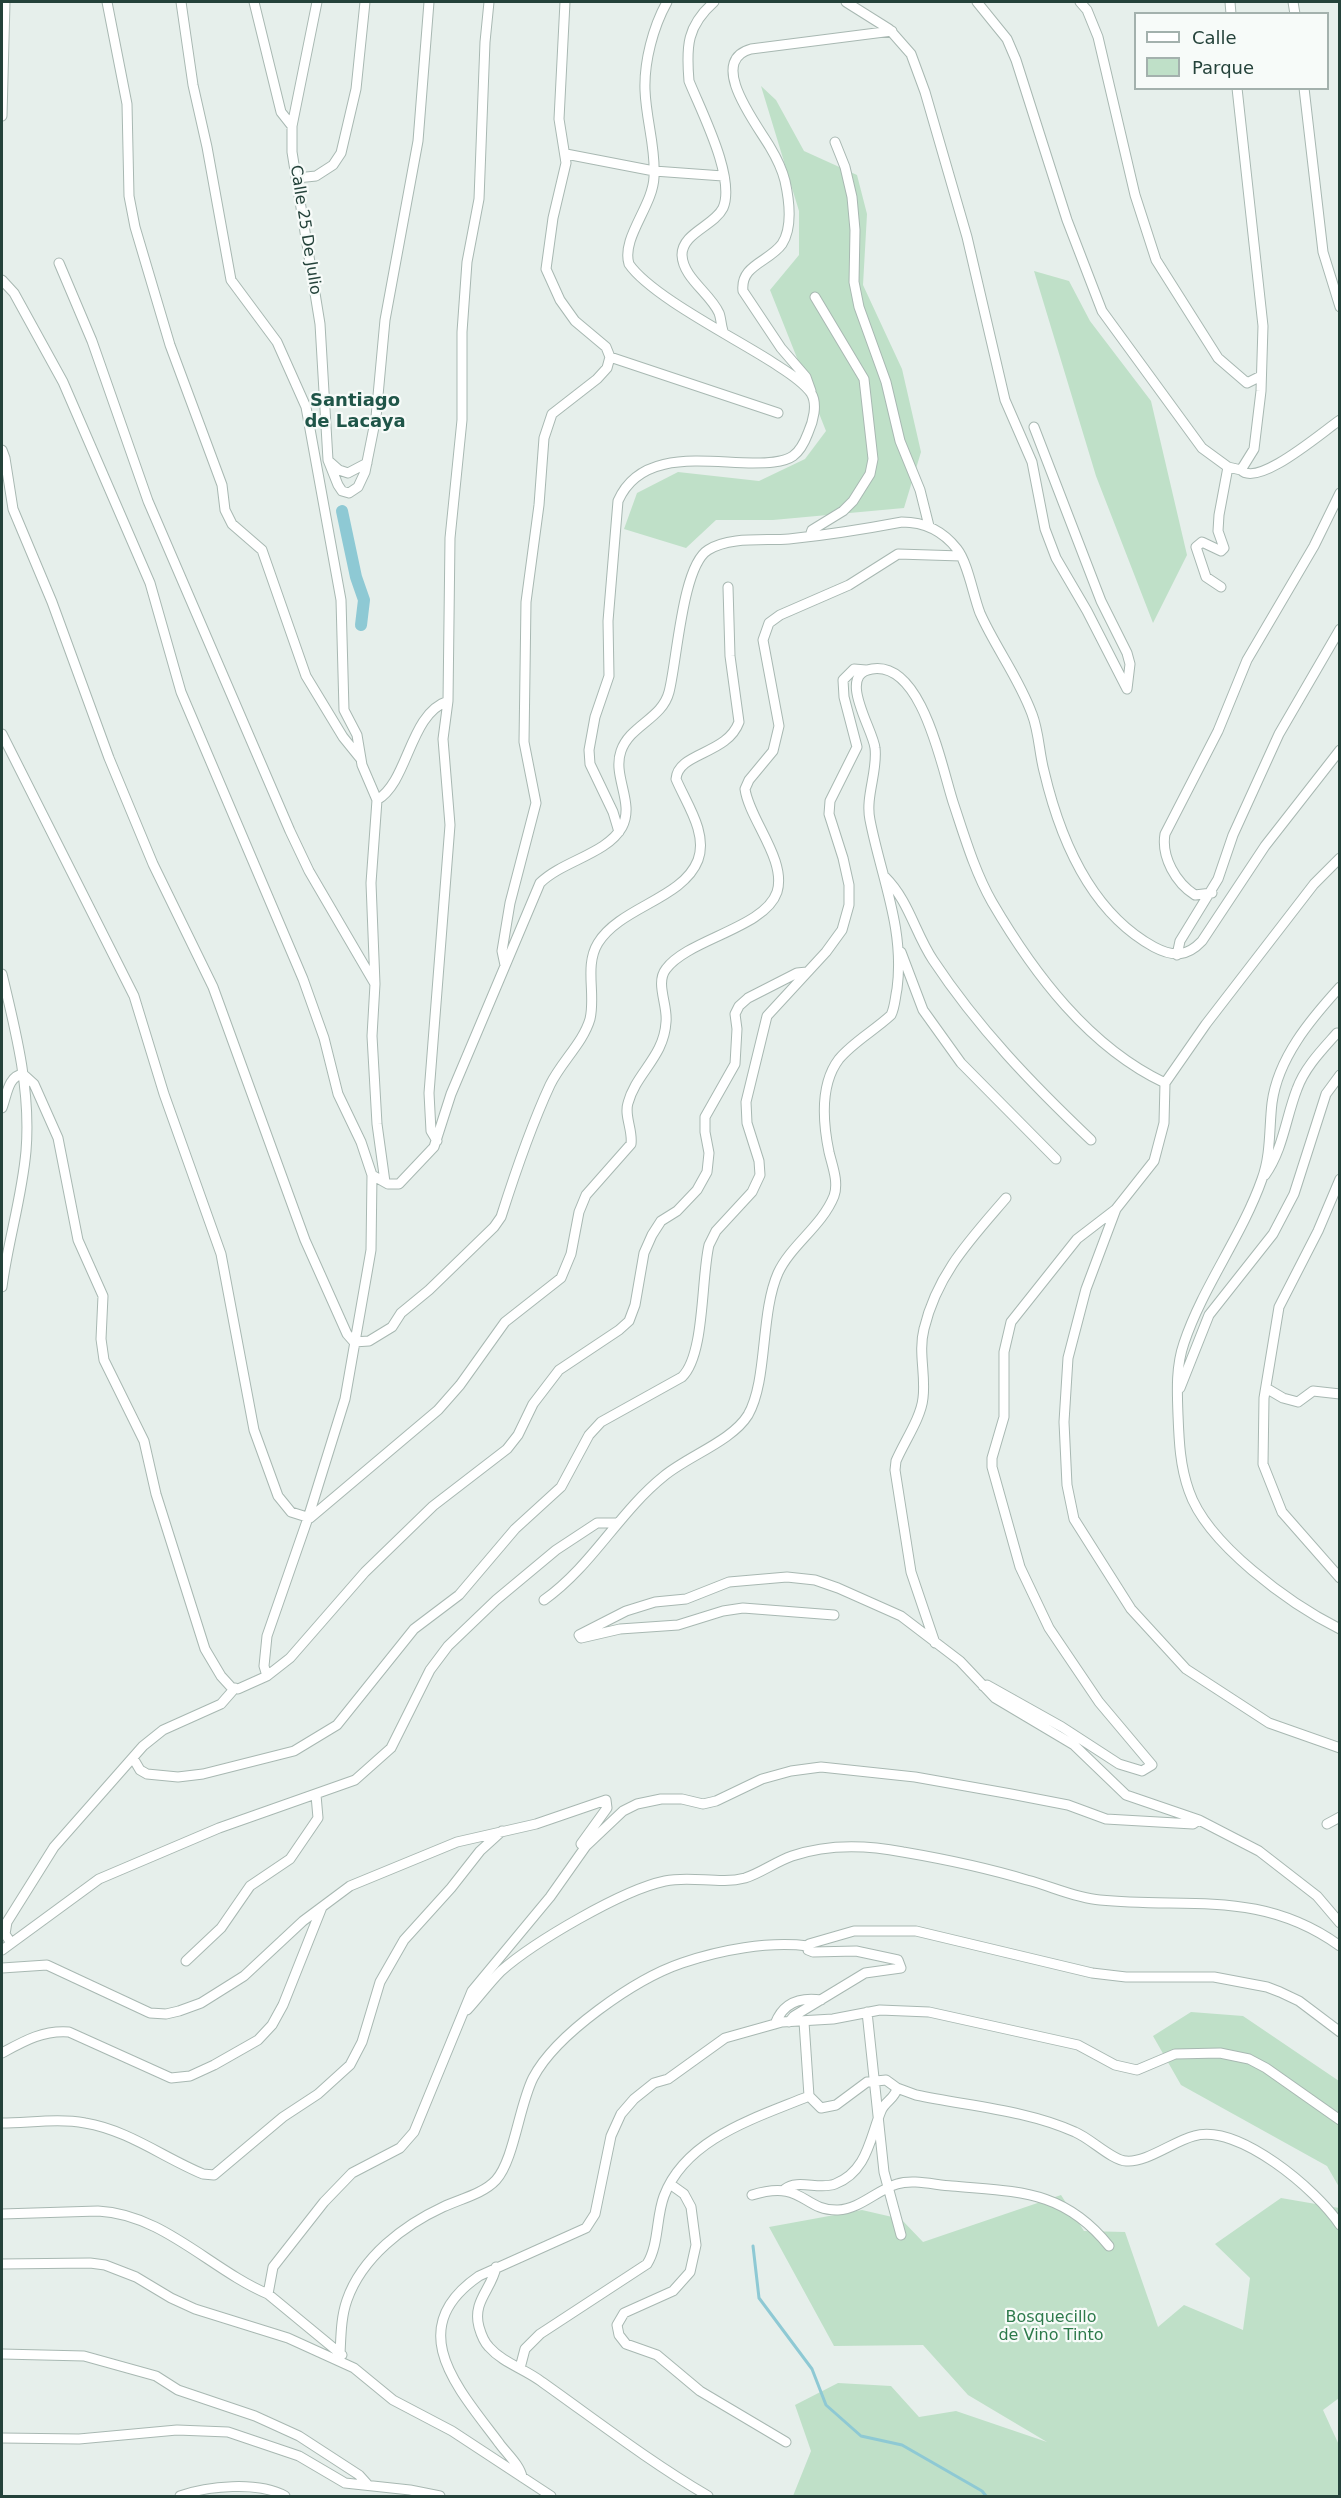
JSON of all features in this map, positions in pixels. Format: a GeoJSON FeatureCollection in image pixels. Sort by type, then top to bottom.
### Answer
{"type":"FeatureCollection","features":[{"type":"Feature","properties":{"kind":"street"},"geometry":{"type":"LineString","coordinates":[[2,116],[5,2]]}},
{"type":"Feature","properties":{"kind":"street"},"geometry":{"type":"LineString","coordinates":[[107,2],[127,104],[129,196],[135,227],[170,345],[222,485],[225,510],[232,524],[262,550],[306,676],[343,737],[360,758]]}},
{"type":"Feature","properties":{"kind":"street"},"geometry":{"type":"LineString","coordinates":[[181,2],[193,85],[207,147],[231,280],[277,342],[306,407],[312,431],[341,600],[344,710],[357,735],[360,758],[378,800],[371,883],[375,984],[372,1036],[377,1124],[385,1182]]}},
{"type":"Feature","properties":{"kind":"street"},"geometry":{"type":"LineString","coordinates":[[254,2],[281,112],[292,126]]}},
{"type":"Feature","properties":{"kind":"street","name":"Calle 25 De Julio"},"geometry":{"type":"LineString","coordinates":[[317,2],[292,126],[292,152],[321,333],[324,428],[328,460],[342,491],[349,493],[358,487],[367,463]]}},
{"type":"Feature","properties":{"kind":"street"},"geometry":{"type":"LineString","coordinates":[[297,178],[316,176],[333,165],[341,153],[356,89],[365,2]]}},
{"type":"Feature","properties":{"kind":"street"},"geometry":{"type":"LineString","coordinates":[[328,460],[339,470],[348,473],[367,463],[376,417],[385,320],[418,141],[429,2]]}},
{"type":"Feature","properties":{"kind":"street"},"geometry":{"type":"LineString","coordinates":[[436,1141],[431,1131],[429,1093],[437,966],[449,854],[450,825],[443,739],[448,701],[450,538],[462,420],[462,332],[467,262],[479,199],[485,42],[489,2]]}},
{"type":"Feature","properties":{"kind":"street"},"geometry":{"type":"LineString","coordinates":[[505,965],[502,951],[510,903],[536,803],[524,742],[526,602],[539,505],[544,438],[552,414],[597,379],[607,368],[610,357],[606,347],[575,321],[560,300],[546,269],[566,154],[559,128],[565,2]]}},
{"type":"Feature","properties":{"kind":"street"},"geometry":{"type":"LineString","coordinates":[[667,2],[652,42],[645,80],[654,171],[651,195],[628,247],[629,264],[650,285],[784,370],[811,394]]}},
{"type":"Feature","properties":{"kind":"street"},"geometry":{"type":"LineString","coordinates":[[714,2],[692,28],[688,62],[689,81],[721,164],[726,193],[724,206],[719,214],[691,237],[683,249],[682,258],[687,269],[719,313],[723,331]]}},
{"type":"Feature","properties":{"kind":"street"},"geometry":{"type":"LineString","coordinates":[[846,2],[892,32],[911,54],[925,92],[967,237],[1005,400],[1032,462],[1048,537],[1056,558],[1087,611],[1127,689],[1130,664],[1101,602],[1034,427]]}},
{"type":"Feature","properties":{"kind":"street"},"geometry":{"type":"LineString","coordinates":[[977,2],[1006,39],[1016,60],[1067,220],[1102,311],[1202,448],[1228,467],[1255,475],[1280,463],[1340,420]]}},
{"type":"Feature","properties":{"kind":"street"},"geometry":{"type":"LineString","coordinates":[[1080,2],[1087,10],[1098,37],[1135,195],[1156,260],[1218,358],[1247,383],[1261,376]]}},
{"type":"Feature","properties":{"kind":"street"},"geometry":{"type":"LineString","coordinates":[[619,832],[613,812],[590,764],[589,750],[595,717],[609,676],[609,591],[616,514],[621,494],[631,480],[672,461],[771,462],[794,455],[803,443],[813,417],[814,400],[806,377],[781,348],[743,291],[742,282],[749,271],[781,244],[787,233],[788,198],[778,163],[739,95],[734,80],[734,64],[742,53],[751,49],[892,32]]}},
{"type":"Feature","properties":{"kind":"street"},"geometry":{"type":"LineString","coordinates":[[1237,90],[1263,326],[1254,448],[1241,470]]}},
{"type":"Feature","properties":{"kind":"street"},"geometry":{"type":"LineString","coordinates":[[1304,90],[1323,252],[1340,307]]}},
{"type":"Feature","properties":{"kind":"street"},"geometry":{"type":"LineString","coordinates":[[835,141],[845,167],[852,197],[855,238],[854,282],[859,307],[885,382],[900,441],[920,490],[928,526]]}},
{"type":"Feature","properties":{"kind":"street"},"geometry":{"type":"LineString","coordinates":[[566,154],[654,171],[723,176]]}},
{"type":"Feature","properties":{"kind":"street"},"geometry":{"type":"LineString","coordinates":[[59,263],[92,341],[148,501],[290,831],[313,879],[375,984]]}},
{"type":"Feature","properties":{"kind":"street"},"geometry":{"type":"LineString","coordinates":[[2,280],[14,293],[63,382],[136,549],[158,606],[181,692],[303,979],[324,1038],[338,1094],[361,1142],[372,1175],[371,1250],[345,1399],[308,1518],[267,1636],[264,1666],[267,1676]]}},
{"type":"Feature","properties":{"kind":"street"},"geometry":{"type":"LineString","coordinates":[[810,536],[814,528],[843,511],[853,501],[870,474],[873,459],[864,378],[815,297]]}},
{"type":"Feature","properties":{"kind":"street"},"geometry":{"type":"LineString","coordinates":[[610,357],[778,412]]}},
{"type":"Feature","properties":{"kind":"street"},"geometry":{"type":"LineString","coordinates":[[312,431],[324,428]]}},
{"type":"Feature","properties":{"kind":"street"},"geometry":{"type":"LineString","coordinates":[[2,450],[13,509],[52,602],[109,758],[153,864],[213,987],[305,1240],[347,1334],[354,1342]]}},
{"type":"Feature","properties":{"kind":"street"},"geometry":{"type":"LineString","coordinates":[[1221,587],[1206,577],[1196,547],[1202,543],[1221,551],[1224,548],[1218,531],[1228,467]]}},
{"type":"Feature","properties":{"kind":"street"},"geometry":{"type":"LineString","coordinates":[[1212,893],[1196,896],[1175,876],[1162,847],[1165,834],[1218,731],[1247,660],[1314,546],[1340,493]]}},
{"type":"Feature","properties":{"kind":"street"},"geometry":{"type":"LineString","coordinates":[[372,1175],[393,1185],[405,1180],[431,1153],[451,1094],[540,884],[557,869],[600,848],[619,832],[626,816],[620,771],[621,750],[633,732],[656,714],[666,701],[678,634],[695,564],[709,549],[719,545],[810,536],[902,522],[928,526],[942,534],[961,556],[980,612],[1033,716],[1052,803],[1074,857],[1096,896],[1122,924],[1148,944],[1177,955],[1188,953],[1202,941],[1266,846],[1340,750]]}},
{"type":"Feature","properties":{"kind":"street"},"geometry":{"type":"LineString","coordinates":[[2,734],[134,996],[164,1094],[221,1254],[254,1430],[278,1496],[291,1512],[308,1518],[316,1515],[438,1410],[460,1385],[505,1322],[561,1278],[571,1254],[579,1212],[586,1195],[630,1144],[628,1103],[656,1058],[665,1029],[666,1011],[662,985],[664,971],[681,954],[732,930],[768,905],[777,893],[777,876],[771,854],[746,789],[749,780],[773,751],[779,726],[763,640],[769,623],[780,615],[849,585],[898,554],[961,556]]}},
{"type":"Feature","properties":{"kind":"street"},"geometry":{"type":"LineString","coordinates":[[354,1342],[369,1341],[392,1327],[401,1313],[429,1290],[494,1227],[501,1217],[551,1084],[590,1020],[591,970],[596,945],[616,924],[675,886],[695,868],[701,846],[699,834],[676,779],[676,773],[686,762],[725,742],[739,722],[730,656],[729,587]]}},
{"type":"Feature","properties":{"kind":"street"},"geometry":{"type":"LineString","coordinates":[[1177,955],[1180,941],[1212,893],[1233,835],[1279,734],[1340,629]]}},
{"type":"Feature","properties":{"kind":"street"},"geometry":{"type":"LineString","coordinates":[[133,1758],[140,1770],[147,1774],[178,1777],[202,1774],[294,1751],[337,1725],[414,1629],[459,1595],[515,1529],[561,1487],[589,1435],[601,1422],[689,1371],[696,1343],[709,1245],[716,1231],[752,1191],[760,1175],[759,1161],[747,1123],[746,1102],[764,1023],[772,1008],[807,972],[842,930],[849,905],[847,874],[830,820],[829,806],[856,747],[844,696],[843,680],[854,669],[866,670],[883,667],[902,678],[925,714],[940,750],[967,845],[991,901],[1034,967],[1068,1009],[1098,1037],[1139,1071],[1165,1083]]}},
{"type":"Feature","properties":{"kind":"street"},"geometry":{"type":"LineString","coordinates":[[544,1600],[580,1569],[616,1523],[665,1475],[728,1435],[748,1415],[757,1386],[769,1302],[775,1281],[784,1263],[825,1212],[835,1189],[825,1122],[830,1079],[843,1055],[891,1015],[899,968],[897,928],[869,818],[875,747],[856,692],[858,679],[866,670]]}},
{"type":"Feature","properties":{"kind":"street"},"geometry":{"type":"LineString","coordinates":[[378,800],[387,792],[406,751],[430,715],[440,704],[448,701]]}},
{"type":"Feature","properties":{"kind":"street"},"geometry":{"type":"LineString","coordinates":[[983,1686],[987,1685],[1062,1727],[1119,1764],[1142,1771],[1152,1765],[1099,1702],[1049,1628],[1020,1567],[992,1467],[992,1458],[1004,1417],[1004,1352],[1011,1322],[1077,1239],[1116,1209],[1154,1161],[1164,1123],[1165,1083],[1227,996],[1314,884],[1340,858]]}},
{"type":"Feature","properties":{"kind":"street"},"geometry":{"type":"LineString","coordinates":[[885,877],[899,890],[931,958],[976,1022],[1023,1075],[1091,1140]]}},
{"type":"Feature","properties":{"kind":"street"},"geometry":{"type":"LineString","coordinates":[[897,944],[923,1010],[961,1063],[1056,1160]]}},
{"type":"Feature","properties":{"kind":"street"},"geometry":{"type":"LineString","coordinates":[[24,1074],[34,1084],[58,1138],[78,1240],[103,1296],[101,1339],[104,1360],[144,1441],[156,1494],[205,1649],[220,1676],[235,1688],[243,1688],[267,1676],[290,1658],[365,1572],[433,1506],[507,1449],[518,1435],[537,1397],[559,1370],[629,1321],[635,1305],[644,1253],[652,1235],[661,1221],[677,1211],[697,1190],[707,1172],[709,1153],[705,1117],[735,1064],[737,1038],[735,1014],[739,1006],[748,998],[797,973],[807,972]]}},
{"type":"Feature","properties":{"kind":"street"},"geometry":{"type":"LineString","coordinates":[[2,974],[24,1074],[26,1148],[8,1240],[2,1287]]}},
{"type":"Feature","properties":{"kind":"street"},"geometry":{"type":"LineString","coordinates":[[1263,1178],[1274,1089],[1282,1066],[1311,1021],[1340,987]]}},
{"type":"Feature","properties":{"kind":"street"},"geometry":{"type":"LineString","coordinates":[[1337,1033],[1308,1066],[1297,1087],[1278,1149],[1187,1334],[1180,1357],[1178,1394],[1180,1456],[1185,1479],[1189,1493],[1210,1527],[1284,1596],[1340,1629]]}},
{"type":"Feature","properties":{"kind":"street"},"geometry":{"type":"LineString","coordinates":[[2,1108],[10,1084],[15,1077],[24,1074]]}},
{"type":"Feature","properties":{"kind":"street"},"geometry":{"type":"LineString","coordinates":[[1178,1394],[1209,1315],[1273,1234],[1294,1194],[1326,1094],[1340,1075]]}},
{"type":"Feature","properties":{"kind":"street"},"geometry":{"type":"LineString","coordinates":[[1340,1179],[1318,1231],[1279,1307],[1266,1388],[1263,1464],[1282,1512],[1340,1578]]}},
{"type":"Feature","properties":{"kind":"street"},"geometry":{"type":"LineString","coordinates":[[935,1643],[911,1572],[895,1470],[896,1461],[924,1397],[920,1364],[923,1331],[932,1304],[945,1273],[1006,1198]]}},
{"type":"Feature","properties":{"kind":"street"},"geometry":{"type":"LineString","coordinates":[[1116,1209],[1086,1289],[1068,1358],[1064,1422],[1067,1485],[1074,1519],[1131,1609],[1186,1669],[1269,1723],[1340,1748]]}},
{"type":"Feature","properties":{"kind":"street"},"geometry":{"type":"LineString","coordinates":[[1266,1388],[1283,1398],[1298,1401],[1313,1391],[1340,1394]]}},
{"type":"Feature","properties":{"kind":"street"},"geometry":{"type":"LineString","coordinates":[[2,1950],[99,1879],[219,1828],[355,1780],[391,1748],[437,1659],[496,1600],[584,1530],[597,1523],[616,1523]]}},
{"type":"Feature","properties":{"kind":"street"},"geometry":{"type":"LineString","coordinates":[[834,1615],[743,1608],[723,1611],[678,1625],[620,1629],[579,1637],[586,1630],[641,1606],[686,1599],[729,1582],[787,1577],[815,1580],[861,1597],[901,1616],[960,1661],[983,1686],[1012,1709],[1074,1745],[1126,1795],[1199,1820],[1259,1851],[1317,1896],[1340,1923]]}},
{"type":"Feature","properties":{"kind":"street"},"geometry":{"type":"LineString","coordinates":[[11,1943],[5,1934],[7,1922],[54,1847],[154,1736],[206,1712],[230,1696],[235,1688]]}},
{"type":"Feature","properties":{"kind":"street"},"geometry":{"type":"LineString","coordinates":[[268,2294],[273,2267],[324,2202],[352,2173],[400,2148],[414,2132],[472,1991],[550,1897],[581,1851],[623,1811],[637,1804],[660,1799],[682,1799],[703,1803],[716,1801],[762,1779],[791,1770],[821,1767],[915,1777],[990,1790],[1068,1805],[1106,1819],[1193,1824],[1199,1820]]}},
{"type":"Feature","properties":{"kind":"street"},"geometry":{"type":"LineString","coordinates":[[186,1961],[221,1928],[250,1886],[290,1859],[318,1818],[319,1806],[316,1795]]}},
{"type":"Feature","properties":{"kind":"street"},"geometry":{"type":"LineString","coordinates":[[2,1968],[39,1964],[56,1968],[145,2010],[166,2014],[201,2003],[224,1990],[350,1886],[457,1842],[536,1824],[606,1800],[608,1806],[579,1847],[581,1851]]}},
{"type":"Feature","properties":{"kind":"street"},"geometry":{"type":"LineString","coordinates":[[1327,1824],[1340,1817]]}},
{"type":"Feature","properties":{"kind":"street"},"geometry":{"type":"LineString","coordinates":[[2,2123],[83,2122],[106,2128],[135,2140],[196,2172],[214,2175],[283,2117],[318,2094],[350,2065],[362,2042],[380,1982],[404,1940],[452,1888],[480,1851],[502,1831]]}},
{"type":"Feature","properties":{"kind":"street"},"geometry":{"type":"LineString","coordinates":[[463,2013],[514,1961],[629,1893],[651,1885],[680,1879],[732,1881],[792,1856],[825,1848],[852,1847],[903,1851],[1026,1879],[1098,1900],[1207,1902],[1263,1910],[1316,1929],[1340,1946]]}},
{"type":"Feature","properties":{"kind":"street"},"geometry":{"type":"LineString","coordinates":[[2,2053],[33,2036],[58,2031],[69,2032],[171,2078],[198,2073],[258,2040],[272,2025],[283,2005],[322,1907]]}},
{"type":"Feature","properties":{"kind":"street"},"geometry":{"type":"LineString","coordinates":[[340,2354],[347,2300],[363,2269],[384,2247],[410,2226],[494,2182],[505,2165],[523,2103],[536,2074],[584,2020],[661,1972],[680,1963],[752,1947],[783,1944],[807,1946],[854,1931],[916,1931],[1092,1973],[1126,1977],[1214,1977],[1267,1987],[1299,2001],[1340,2032]]}},
{"type":"Feature","properties":{"kind":"street"},"geometry":{"type":"LineString","coordinates":[[789,2022],[865,1973],[878,1970],[896,1971],[901,1968],[898,1960],[856,1951],[813,1952],[808,1950],[807,1946]]}},
{"type":"Feature","properties":{"kind":"street"},"geometry":{"type":"LineString","coordinates":[[775,2024],[780,2012],[791,2002],[820,2000]]}},
{"type":"Feature","properties":{"kind":"street"},"geometry":{"type":"LineString","coordinates":[[522,2477],[461,2389],[440,2347],[441,2321],[453,2297],[463,2286],[496,2267],[581,2232],[592,2222],[599,2201],[611,2136],[621,2114],[634,2098],[654,2083],[668,2079],[714,2043],[775,2024],[867,2012],[902,2010],[952,2016],[1078,2045],[1125,2068],[1137,2070],[1175,2054],[1190,2052],[1220,2053],[1249,2059],[1266,2068],[1340,2120]]}},
{"type":"Feature","properties":{"kind":"street"},"geometry":{"type":"LineString","coordinates":[[867,2012],[888,2188],[901,2235]]}},
{"type":"Feature","properties":{"kind":"street"},"geometry":{"type":"LineString","coordinates":[[804,2022],[809,2096],[816,2105],[827,2108],[836,2105],[860,2086],[874,2080],[886,2080],[897,2088],[1057,2124],[1087,2137],[1125,2162],[1137,2160],[1195,2135],[1211,2134],[1233,2139],[1273,2162],[1306,2188],[1340,2225]]}},
{"type":"Feature","properties":{"kind":"street"},"geometry":{"type":"LineString","coordinates":[[785,2189],[791,2185],[835,2184],[847,2177],[863,2161],[881,2109],[894,2096],[897,2088]]}},
{"type":"Feature","properties":{"kind":"street"},"geometry":{"type":"LineString","coordinates":[[520,2368],[525,2349],[532,2340],[647,2264],[661,2204],[670,2184],[693,2154],[733,2128],[809,2096]]}},
{"type":"Feature","properties":{"kind":"street"},"geometry":{"type":"LineString","coordinates":[[752,2195],[771,2189],[785,2189],[826,2209],[837,2210],[849,2208],[902,2183],[989,2187],[1023,2193],[1060,2205],[1093,2228],[1108,2246]]}},
{"type":"Feature","properties":{"kind":"street"},"geometry":{"type":"LineString","coordinates":[[670,2184],[684,2194],[691,2207],[696,2246],[690,2272],[673,2291],[624,2313],[617,2325],[619,2336],[626,2344],[657,2355],[700,2391],[786,2442]]}},
{"type":"Feature","properties":{"kind":"street"},"geometry":{"type":"LineString","coordinates":[[2,2214],[112,2212],[135,2219],[200,2252],[254,2288],[268,2294],[393,2400],[452,2431],[551,2496]]}},
{"type":"Feature","properties":{"kind":"street"},"geometry":{"type":"LineString","coordinates":[[2,2264],[90,2263],[105,2265],[136,2277],[171,2298],[195,2308],[288,2338],[354,2368]]}},
{"type":"Feature","properties":{"kind":"street"},"geometry":{"type":"LineString","coordinates":[[496,2267],[478,2304],[479,2327],[489,2348],[540,2380],[621,2441],[708,2496]]}},
{"type":"Feature","properties":{"kind":"street"},"geometry":{"type":"LineString","coordinates":[[2,2354],[84,2356],[156,2376],[178,2390],[255,2416],[299,2436],[359,2475],[368,2485]]}},
{"type":"Feature","properties":{"kind":"street"},"geometry":{"type":"LineString","coordinates":[[2,2438],[79,2439],[177,2430],[228,2432],[299,2456],[345,2483],[440,2496]]}},
{"type":"Feature","properties":{"kind":"street"},"geometry":{"type":"LineString","coordinates":[[180,2496],[199,2489],[227,2487],[252,2489],[285,2496]]}},
{"type":"Feature","properties":{"kind":"green space"},"geometry":{"type":"Polygon","coordinates":[[[761,86],[776,100],[804,151],[857,175],[867,214],[863,285],[902,369],[921,452],[904,508],[773,520],[716,520],[686,548],[624,529],[637,493],[678,472],[759,481],[805,459],[826,431],[770,290],[799,255],[799,211],[761,86]]]}},
{"type":"Feature","properties":{"kind":"green space"},"geometry":{"type":"Polygon","coordinates":[[[1034,271],[1069,281],[1090,321],[1151,401],[1187,555],[1153,623],[1096,476],[1034,271]]]}},
{"type":"Feature","properties":{"kind":"green space"},"geometry":{"type":"Polygon","coordinates":[[[1191,2012],[1243,2016],[1339,2081],[1339,2187],[1327,2166],[1181,2085],[1153,2036],[1191,2012]]]}},
{"type":"Feature","properties":{"kind":"green space","name":"Bosquecillo de Vino Tinto"},"geometry":{"type":"Polygon","coordinates":[[[1061,2195],[1084,2231],[1125,2232],[1158,2327],[1184,2305],[1243,2330],[1250,2278],[1215,2244],[1281,2198],[1339,2208],[1339,2398],[1323,2410],[1339,2445],[1339,2496],[793,2496],[811,2451],[795,2405],[838,2383],[891,2386],[919,2417],[956,2411],[1047,2442],[968,2395],[923,2345],[834,2346],[769,2227],[862,2210],[901,2219],[923,2242],[1061,2195]]]}},
{"type":"Feature","properties":{"kind":"waterway"},"geometry":{"type":"LineString","coordinates":[[342,511],[356,577],[364,600],[361,625]]}},
{"type":"Feature","properties":{"kind":"waterway"},"geometry":{"type":"LineString","coordinates":[[753,2246],[759,2298],[812,2369],[826,2405],[861,2436],[902,2445],[982,2491],[986,2496]]}},
{"type":"Feature","properties":{"kind":"district","name":"Santiago de Lacaya"},"geometry":{"type":"Point","coordinates":[355,411]}}]}
